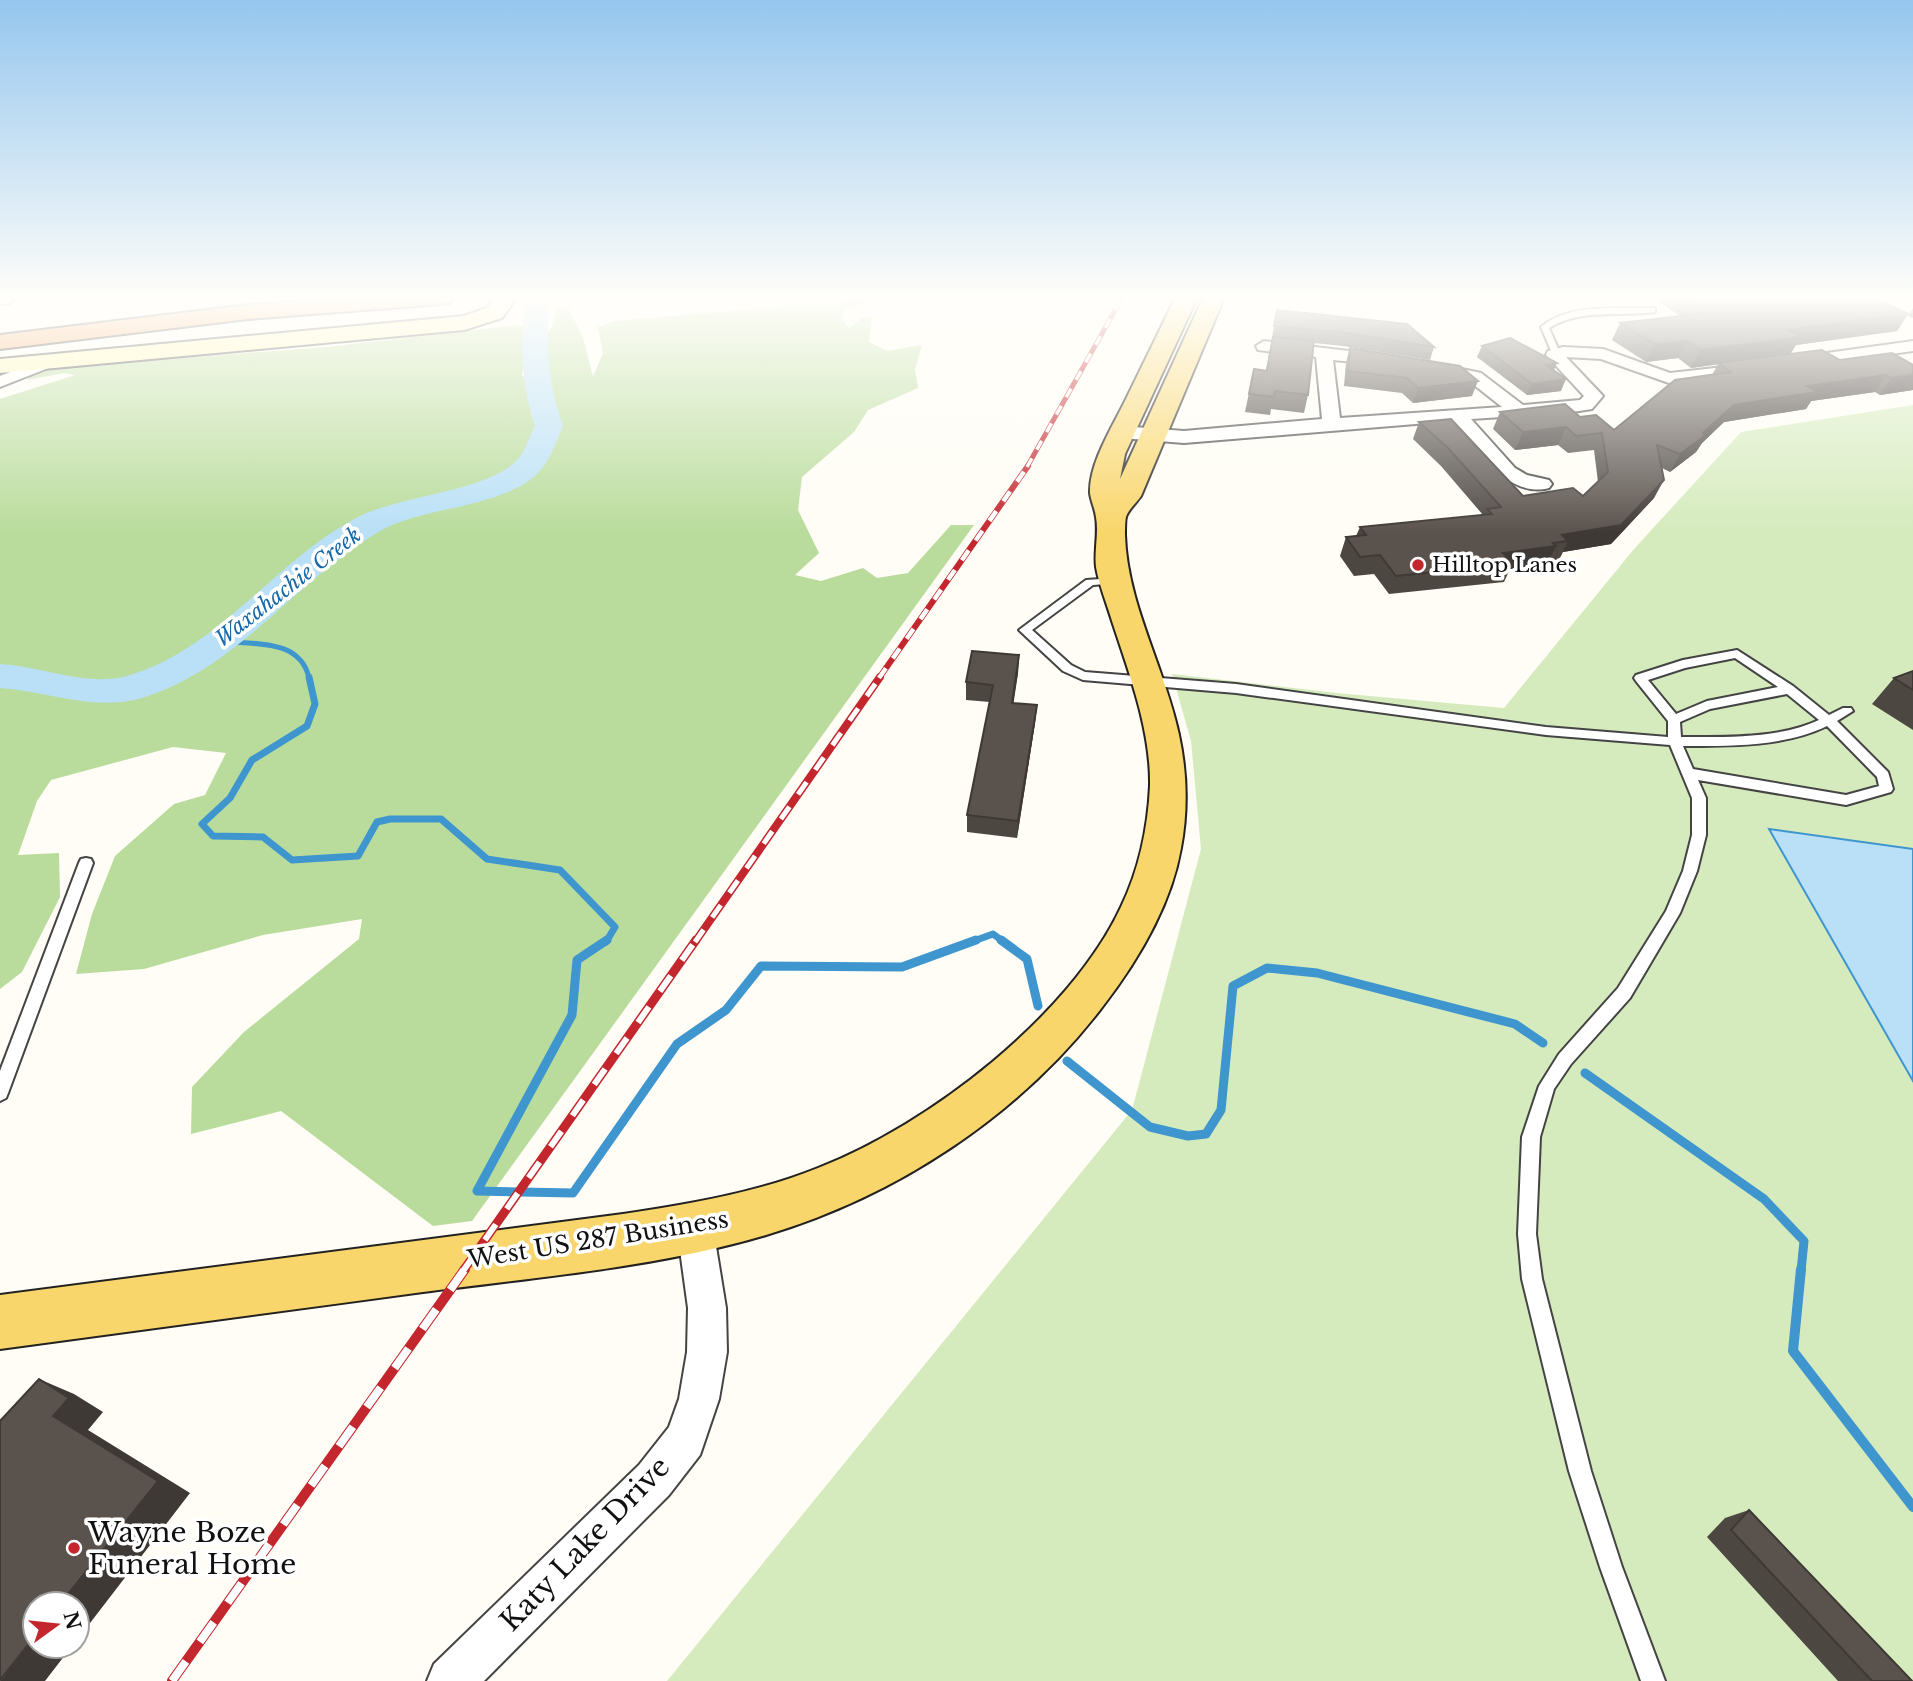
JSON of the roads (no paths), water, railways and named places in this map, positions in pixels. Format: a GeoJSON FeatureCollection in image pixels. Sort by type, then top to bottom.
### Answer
{"type":"FeatureCollection","features":[{"type":"Feature","properties":{"kind":"main road","name":"West US 287 Business"},"geometry":{"type":"LineString","coordinates":[[0,1322],[695,1228],[788,1203],[846,1181],[941,1130],[982,1098],[1032,1056],[1075,1012],[1110,966],[1150,887],[1159,857],[1166,821],[1168,786],[1157,713],[1111,566],[1111,519],[1104,492],[1112,454],[1148,376]]}},
{"type":"Feature","properties":{"kind":"main road"},"geometry":{"type":"LineString","coordinates":[[1111,519],[1127,496],[1178,376]]}},
{"type":"Feature","properties":{"kind":"street"},"geometry":{"type":"LineString","coordinates":[[1326,376],[1332,425]]}},
{"type":"Feature","properties":{"kind":"street"},"geometry":{"type":"LineString","coordinates":[[1472,376],[1519,411]]}},
{"type":"Feature","properties":{"kind":"street"},"geometry":{"type":"LineString","coordinates":[[1121,432],[1184,438],[1566,408],[1592,401],[1594,396],[1575,376]]}},
{"type":"Feature","properties":{"kind":"street"},"geometry":{"type":"LineString","coordinates":[[1662,376],[1669,379],[1688,376]]}},
{"type":"Feature","properties":{"kind":"street"},"geometry":{"type":"LineString","coordinates":[[1457,415],[1508,472],[1520,479],[1542,484]]}},
{"type":"Feature","properties":{"kind":"street","name":"Katy Lake Drive"},"geometry":{"type":"LineString","coordinates":[[451,1681],[654,1480],[685,1440],[699,1399],[707,1352],[707,1308],[695,1228]]}},
{"type":"Feature","properties":{"kind":"lane"},"geometry":{"type":"LineString","coordinates":[[1115,581],[1090,582],[1025,630],[1067,668],[1083,676],[1256,691],[1548,732],[1675,742],[1778,736],[1830,722],[1847,710]]}},
{"type":"Feature","properties":{"kind":"lane"},"geometry":{"type":"LineString","coordinates":[[1653,1681],[1611,1567],[1580,1471],[1532,1279],[1527,1234],[1531,1137],[1547,1086],[1565,1059],[1624,993],[1673,913],[1690,871],[1699,835],[1699,798],[1687,773],[1675,742],[1674,720],[1640,678],[1683,664],[1737,654],[1789,689],[1830,722],[1883,775],[1885,789],[1846,800],[1687,773]]}},
{"type":"Feature","properties":{"kind":"lane"},"geometry":{"type":"LineString","coordinates":[[1674,720],[1707,705],[1789,689]]}},
{"type":"Feature","properties":{"kind":"lane"},"geometry":{"type":"LineString","coordinates":[[0,1093],[86,863]]}},
{"type":"Feature","properties":{"kind":"water"},"geometry":{"type":"Polygon","coordinates":[[[1769,829],[1913,849],[1913,1081],[1769,829]]]}},
{"type":"Feature","properties":{"kind":"waterway","name":"Waxahachie Creek"},"geometry":{"type":"LineString","coordinates":[[0,676],[98,691],[131,688],[166,676],[227,636],[310,564],[371,523],[408,509],[494,485],[512,478],[526,468],[549,426],[537,376]]}},
{"type":"Feature","properties":{"kind":"waterway"},"geometry":{"type":"LineString","coordinates":[[219,641],[260,644],[286,650],[304,665],[309,678]]}},
{"type":"Feature","properties":{"kind":"waterway"},"geometry":{"type":"LineString","coordinates":[[309,677],[315,704],[307,726],[252,760],[230,798],[202,824],[213,836],[263,837],[292,860],[358,856],[377,822],[390,819],[441,819],[487,859],[560,870],[615,927],[606,942]]}},
{"type":"Feature","properties":{"kind":"waterway"},"geometry":{"type":"LineString","coordinates":[[971,942],[993,934],[1004,942]]}},
{"type":"Feature","properties":{"kind":"waterway"},"geometry":{"type":"LineString","coordinates":[[607,940],[577,960],[572,1015],[477,1191],[573,1193],[677,1044],[726,1010],[761,966],[902,967],[976,940]]}},
{"type":"Feature","properties":{"kind":"waterway"},"geometry":{"type":"LineString","coordinates":[[1001,940],[1027,959],[1038,1006]]}},
{"type":"Feature","properties":{"kind":"waterway"},"geometry":{"type":"LineString","coordinates":[[1067,1061],[1150,1127],[1188,1136],[1206,1134],[1221,1110],[1233,986],[1267,968],[1317,973],[1515,1024],[1543,1043]]}},
{"type":"Feature","properties":{"kind":"waterway"},"geometry":{"type":"LineString","coordinates":[[1585,1073],[1764,1199],[1804,1241],[1801,1271]]}},
{"type":"Feature","properties":{"kind":"waterway"},"geometry":{"type":"LineString","coordinates":[[1801,1269],[1793,1351],[1913,1507]]}},
{"type":"Feature","properties":{"kind":"railway"},"geometry":{"type":"LineString","coordinates":[[1027,467],[1078,376]]}},
{"type":"Feature","properties":{"kind":"railway"},"geometry":{"type":"LineString","coordinates":[[879,678],[1028,466]]}},
{"type":"Feature","properties":{"kind":"railway"},"geometry":{"type":"LineString","coordinates":[[695,942],[880,677]]}},
{"type":"Feature","properties":{"kind":"railway"},"geometry":{"type":"LineString","coordinates":[[463,1271],[696,940]]}},
{"type":"Feature","properties":{"kind":"railway"},"geometry":{"type":"LineString","coordinates":[[172,1681],[465,1269]]}},
{"type":"Feature","properties":{"kind":"place","name":"Hilltop Lanes"},"geometry":{"type":"Point","coordinates":[1418,565]}},
{"type":"Feature","properties":{"kind":"place","name":"Wayne Boze Funeral Home"},"geometry":{"type":"Point","coordinates":[74,1548]}}]}
